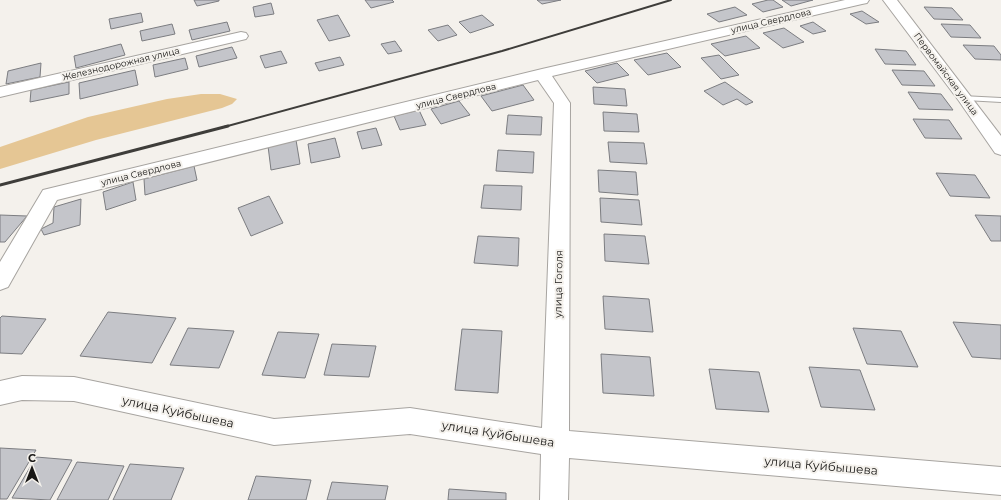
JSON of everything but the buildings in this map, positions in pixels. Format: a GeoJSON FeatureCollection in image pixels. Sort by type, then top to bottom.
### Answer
{"type":"FeatureCollection","features":[{"type":"Feature","properties":{"kind":"street","name":"улица Свердлова"},"geometry":{"type":"LineString","coordinates":[[0,281],[50,195],[542,74],[862,0]]}},
{"type":"Feature","properties":{"kind":"street","name":"Первомайская улица"},"geometry":{"type":"LineString","coordinates":[[890,0],[965,98],[1001,149]]}},
{"type":"Feature","properties":{"kind":"street","name":"Железнодорожная улица"},"geometry":{"type":"LineString","coordinates":[[0,92],[241,36]]}},
{"type":"Feature","properties":{"kind":"street","name":"улица Гоголя"},"geometry":{"type":"LineString","coordinates":[[542,74],[562,103],[554,500]]}},
{"type":"Feature","properties":{"kind":"street","name":"улица Куйбышева"},"geometry":{"type":"LineString","coordinates":[[0,393],[22,388],[74,389],[274,432],[410,421],[556,443],[1001,481]]}},
{"type":"Feature","properties":{"kind":"lane"},"geometry":{"type":"LineString","coordinates":[[965,98],[1001,100]]}},
{"type":"Feature","properties":{"kind":"shaded area"},"geometry":{"type":"Polygon","coordinates":[[[201,94],[220,94],[237,99],[232,104],[222,108],[96,140],[0,169],[0,147],[88,117],[167,99],[201,94]]]}},
{"type":"Feature","properties":{"kind":"railway"},"geometry":{"type":"LineString","coordinates":[[224,127],[502,51],[671,0]]}},
{"type":"Feature","properties":{"kind":"railway"},"geometry":{"type":"LineString","coordinates":[[0,185],[228,126]]}}]}
